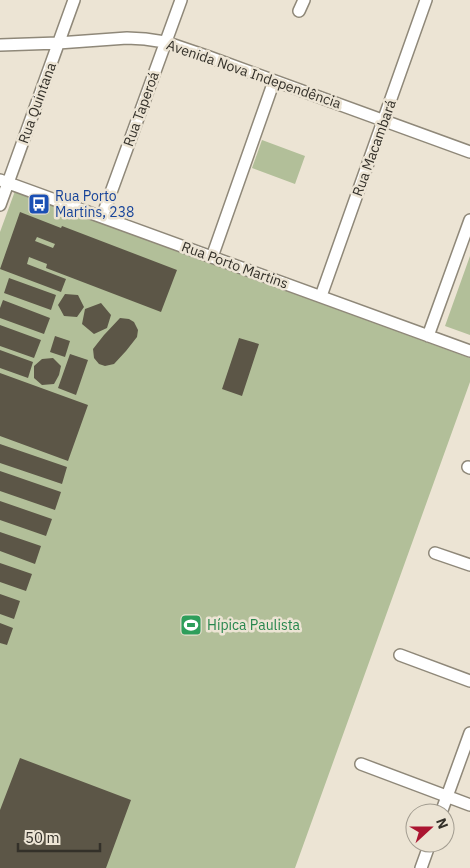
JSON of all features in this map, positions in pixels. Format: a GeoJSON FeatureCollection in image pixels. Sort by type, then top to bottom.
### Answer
{"type":"FeatureCollection","features":[{"type":"Feature","properties":{"kind":"street","name":"Rua Quintana"},"geometry":{"type":"LineString","coordinates":[[0,205],[4,182],[74,0]]}},
{"type":"Feature","properties":{"kind":"street","name":"Rua Taperoá"},"geometry":{"type":"LineString","coordinates":[[102,217],[181,0]]}},
{"type":"Feature","properties":{"kind":"street"},"geometry":{"type":"LineString","coordinates":[[299,11],[304,0]]}},
{"type":"Feature","properties":{"kind":"street","name":"Rua Macambará"},"geometry":{"type":"LineString","coordinates":[[321,296],[426,0]]}},
{"type":"Feature","properties":{"kind":"street","name":"Avenida Nova Independência"},"geometry":{"type":"LineString","coordinates":[[0,45],[127,38],[165,42],[470,152]]}},
{"type":"Feature","properties":{"kind":"street"},"geometry":{"type":"LineString","coordinates":[[212,257],[274,80]]}},
{"type":"Feature","properties":{"kind":"street","name":"Rua Porto Martins"},"geometry":{"type":"LineString","coordinates":[[4,182],[470,351]]}},
{"type":"Feature","properties":{"kind":"street"},"geometry":{"type":"LineString","coordinates":[[428,336],[470,220]]}},
{"type":"Feature","properties":{"kind":"street"},"geometry":{"type":"LineString","coordinates":[[435,553],[470,564]]}},
{"type":"Feature","properties":{"kind":"street"},"geometry":{"type":"LineString","coordinates":[[400,655],[470,681]]}},
{"type":"Feature","properties":{"kind":"street"},"geometry":{"type":"LineString","coordinates":[[445,803],[470,733]]}},
{"type":"Feature","properties":{"kind":"street"},"geometry":{"type":"LineString","coordinates":[[361,764],[470,805]]}},
{"type":"Feature","properties":{"kind":"street"},"geometry":{"type":"LineString","coordinates":[[421,868],[426,853]]}},
{"type":"Feature","properties":{"kind":"green space"},"geometry":{"type":"Polygon","coordinates":[[[262,140],[305,156],[295,184],[252,168],[262,140]]]}},
{"type":"Feature","properties":{"kind":"green space","name":"Hípica Paulista"},"geometry":{"type":"Polygon","coordinates":[[[15,191],[470,358],[470,382],[295,868],[0,868],[0,232],[15,191]]]}},
{"type":"Feature","properties":{"kind":"green space"},"geometry":{"type":"Polygon","coordinates":[[[470,256],[470,335],[445,326],[470,256]]]}},
{"type":"Feature","properties":{"kind":"building"},"geometry":{"type":"Polygon","coordinates":[[[20,212],[177,270],[161,312],[46,268],[47,264],[29,257],[27,264],[66,279],[61,292],[0,269],[20,212]],[[37,237],[35,241],[53,248],[55,244],[37,237]]]}},
{"type":"Feature","properties":{"kind":"building"},"geometry":{"type":"Polygon","coordinates":[[[9,278],[56,295],[51,310],[4,293],[9,278]]]}},
{"type":"Feature","properties":{"kind":"building"},"geometry":{"type":"Polygon","coordinates":[[[65,294],[78,295],[84,307],[77,317],[64,316],[58,305],[65,294]]]}},
{"type":"Feature","properties":{"kind":"building"},"geometry":{"type":"Polygon","coordinates":[[[3,300],[50,318],[44,334],[0,318],[0,308],[3,300]]]}},
{"type":"Feature","properties":{"kind":"building"},"geometry":{"type":"Polygon","coordinates":[[[101,303],[111,315],[107,328],[94,334],[82,324],[85,309],[101,303]]]}},
{"type":"Feature","properties":{"kind":"building"},"geometry":{"type":"Polygon","coordinates":[[[120,318],[129,319],[134,322],[138,330],[137,337],[114,364],[105,366],[99,364],[94,358],[93,349],[120,318]]]}},
{"type":"Feature","properties":{"kind":"building"},"geometry":{"type":"Polygon","coordinates":[[[0,325],[41,340],[34,358],[0,346],[0,325]]]}},
{"type":"Feature","properties":{"kind":"building"},"geometry":{"type":"Polygon","coordinates":[[[55,336],[70,341],[65,357],[50,352],[55,336]]]}},
{"type":"Feature","properties":{"kind":"building"},"geometry":{"type":"Polygon","coordinates":[[[239,338],[259,344],[242,396],[222,389],[239,338]]]}},
{"type":"Feature","properties":{"kind":"building"},"geometry":{"type":"Polygon","coordinates":[[[0,350],[33,362],[28,378],[0,368],[0,350]]]}},
{"type":"Feature","properties":{"kind":"building"},"geometry":{"type":"Polygon","coordinates":[[[70,354],[88,360],[76,395],[58,388],[70,354]]]}},
{"type":"Feature","properties":{"kind":"building"},"geometry":{"type":"Polygon","coordinates":[[[53,358],[61,366],[59,375],[54,384],[42,385],[34,378],[34,366],[42,359],[53,358]]]}},
{"type":"Feature","properties":{"kind":"building"},"geometry":{"type":"Polygon","coordinates":[[[0,373],[88,405],[68,461],[0,436],[0,373]]]}},
{"type":"Feature","properties":{"kind":"building"},"geometry":{"type":"Polygon","coordinates":[[[0,444],[67,467],[62,484],[0,463],[0,444]]]}},
{"type":"Feature","properties":{"kind":"building"},"geometry":{"type":"Polygon","coordinates":[[[0,471],[61,492],[55,510],[0,491],[0,471]]]}},
{"type":"Feature","properties":{"kind":"building"},"geometry":{"type":"Polygon","coordinates":[[[0,501],[52,519],[46,536],[0,520],[0,501]]]}},
{"type":"Feature","properties":{"kind":"building"},"geometry":{"type":"Polygon","coordinates":[[[0,532],[41,546],[35,564],[0,551],[0,532]]]}},
{"type":"Feature","properties":{"kind":"building"},"geometry":{"type":"Polygon","coordinates":[[[0,563],[32,574],[26,591],[0,582],[0,563]]]}},
{"type":"Feature","properties":{"kind":"building"},"geometry":{"type":"Polygon","coordinates":[[[0,594],[20,601],[14,619],[0,614],[0,594]]]}},
{"type":"Feature","properties":{"kind":"building"},"geometry":{"type":"Polygon","coordinates":[[[0,623],[13,628],[7,645],[0,643],[0,623]]]}},
{"type":"Feature","properties":{"kind":"building"},"geometry":{"type":"Polygon","coordinates":[[[20,758],[131,800],[106,868],[0,868],[0,810],[20,758]]]}},
{"type":"Feature","properties":{"kind":"place","name":"Rua Porto Martins, 238"},"geometry":{"type":"Point","coordinates":[39,204]}},
{"type":"Feature","properties":{"kind":"place","name":"Hípica Paulista"},"geometry":{"type":"Point","coordinates":[191,625]}}]}
